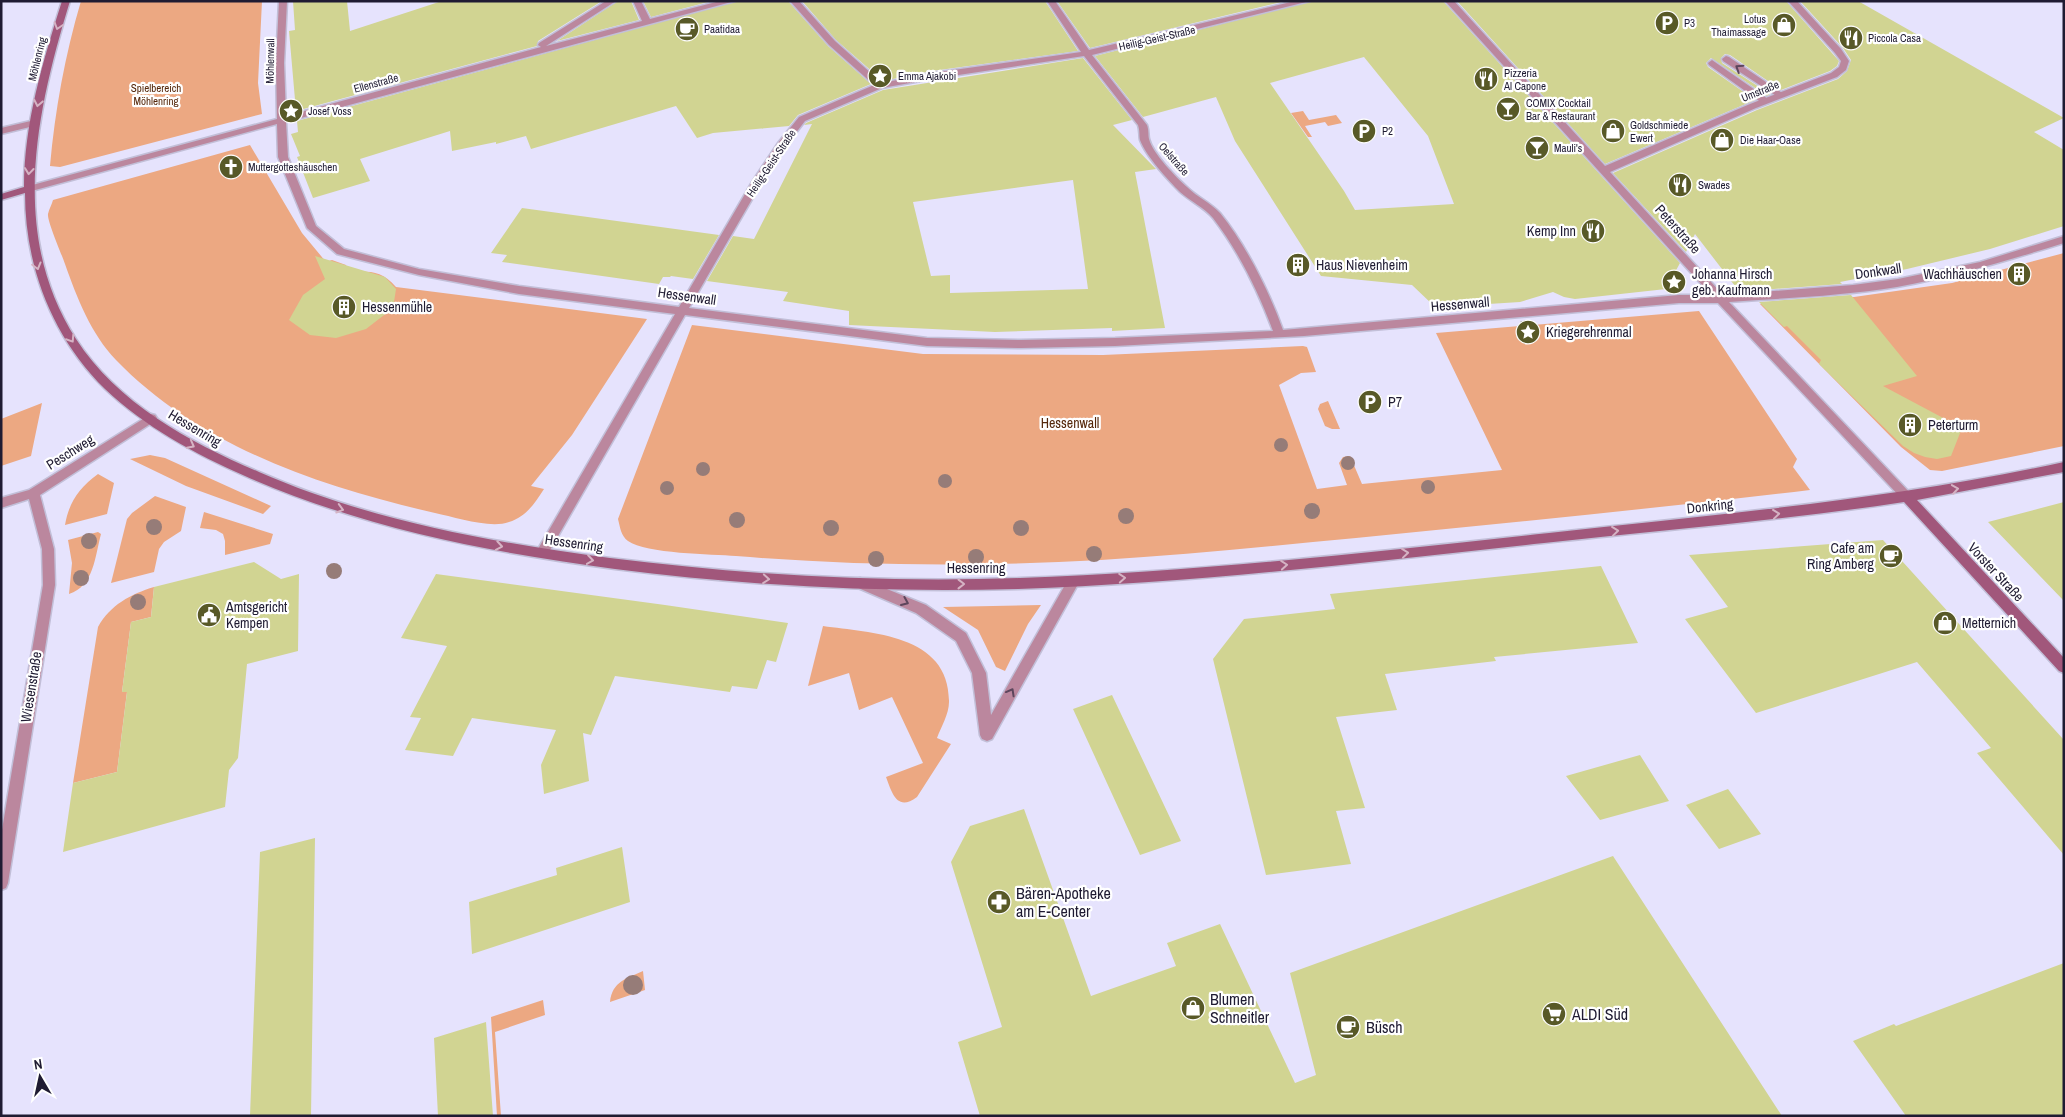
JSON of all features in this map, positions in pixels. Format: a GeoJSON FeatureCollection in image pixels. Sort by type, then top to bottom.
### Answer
{"type":"FeatureCollection","features":[{"type":"Feature","properties":{"kind":"main road","name":"Möhlenring"},"geometry":{"type":"LineString","coordinates":[[35,123],[42,82],[66,1]]}},
{"type":"Feature","properties":{"kind":"main road","name":"Hessenring"},"geometry":{"type":"LineString","coordinates":[[35,123],[28,189],[30,234],[40,275],[68,336],[91,367],[120,396],[184,442],[229,465],[336,508],[403,526],[542,553],[668,570],[798,581],[993,584],[1073,582],[1207,573],[1356,558]]}},
{"type":"Feature","properties":{"kind":"main road"},"geometry":{"type":"LineString","coordinates":[[1,197],[28,189]]}},
{"type":"Feature","properties":{"kind":"main road","name":"Donkring"},"geometry":{"type":"LineString","coordinates":[[1356,558],[1839,507],[1978,486],[2064,467]]}},
{"type":"Feature","properties":{"kind":"main road","name":"Vorster Straße"},"geometry":{"type":"LineString","coordinates":[[1907,497],[2064,667]]}},
{"type":"Feature","properties":{"kind":"street","name":"Möhlenwall"},"geometry":{"type":"LineString","coordinates":[[281,120],[280,63],[283,1]]}},
{"type":"Feature","properties":{"kind":"street"},"geometry":{"type":"LineString","coordinates":[[530,53],[612,1]]}},
{"type":"Feature","properties":{"kind":"street"},"geometry":{"type":"LineString","coordinates":[[638,1],[647,22]]}},
{"type":"Feature","properties":{"kind":"street","name":"Ellenstraße"},"geometry":{"type":"LineString","coordinates":[[28,189],[79,173],[731,1]]}},
{"type":"Feature","properties":{"kind":"street"},"geometry":{"type":"LineString","coordinates":[[794,1],[832,43],[880,86]]}},
{"type":"Feature","properties":{"kind":"street","name":"Oelstraße"},"geometry":{"type":"LineString","coordinates":[[1051,1],[1087,54],[1142,125],[1145,132],[1146,146],[1150,152],[1184,190],[1215,214],[1225,228],[1254,275],[1279,333]]}},
{"type":"Feature","properties":{"kind":"street","name":"Heilig-Geist-Straße"},"geometry":{"type":"LineString","coordinates":[[542,553],[757,182],[781,145],[802,119],[880,86],[932,76],[1087,54],[1142,43],[1306,1]]}},
{"type":"Feature","properties":{"kind":"street","name":"Peterstraße"},"geometry":{"type":"LineString","coordinates":[[1449,1],[1605,170],[1720,299],[1907,497]]}},
{"type":"Feature","properties":{"kind":"street","name":"Umstraße"},"geometry":{"type":"LineString","coordinates":[[1605,170],[1753,106],[1834,75],[1843,68],[1845,61],[1792,1]]}},
{"type":"Feature","properties":{"kind":"street"},"geometry":{"type":"LineString","coordinates":[[1726,60],[1781,95]]}},
{"type":"Feature","properties":{"kind":"street"},"geometry":{"type":"LineString","coordinates":[[1712,63],[1766,101]]}},
{"type":"Feature","properties":{"kind":"street","name":"Hessenwall"},"geometry":{"type":"LineString","coordinates":[[281,120],[283,157],[312,228],[341,252],[419,272],[519,290],[684,310],[868,336],[936,342],[991,344],[1094,344],[1279,333],[1679,299],[1720,299]]}},
{"type":"Feature","properties":{"kind":"street"},"geometry":{"type":"LineString","coordinates":[[1,131],[35,123]]}},
{"type":"Feature","properties":{"kind":"street","name":"Donkwall"},"geometry":{"type":"LineString","coordinates":[[1720,299],[1852,289],[1931,277],[2018,255],[2064,239]]}},
{"type":"Feature","properties":{"kind":"street","name":"Peschweg"},"geometry":{"type":"LineString","coordinates":[[1,503],[32,493],[151,418]]}},
{"type":"Feature","properties":{"kind":"street","name":"Wiesenstraße"},"geometry":{"type":"LineString","coordinates":[[1,883],[49,585],[48,549],[32,493]]}},
{"type":"Feature","properties":{"kind":"street"},"geometry":{"type":"LineString","coordinates":[[860,583],[921,609],[961,637],[979,673],[987,735],[1073,582]]}},
{"type":"Feature","properties":{"kind":"green space","name":"Spielbereich Möhlenring"},"geometry":{"type":"Polygon","coordinates":[[[81,1],[262,1],[258,83],[262,114],[60,167],[50,166],[61,83],[81,1]]]}},
{"type":"Feature","properties":{"kind":"green space"},"geometry":{"type":"Polygon","coordinates":[[[1303,111],[1309,120],[1336,115],[1342,123],[1328,126],[1325,122],[1305,126],[1312,137],[1308,137],[1291,113],[1303,111]]]}},
{"type":"Feature","properties":{"kind":"green space"},"geometry":{"type":"Polygon","coordinates":[[[250,145],[302,233],[326,262],[332,260],[346,265],[348,272],[374,273],[385,277],[396,287],[647,319],[572,435],[531,486],[544,489],[520,517],[501,524],[462,519],[349,490],[306,476],[264,459],[223,439],[185,417],[149,390],[116,360],[99,339],[80,302],[52,231],[48,214],[53,200],[250,145]]]}},
{"type":"Feature","properties":{"kind":"green space"},"geometry":{"type":"Polygon","coordinates":[[[2064,253],[2064,446],[1942,471],[1930,470],[1901,447],[1760,304],[1854,297],[1952,283],[2064,253]]]}},
{"type":"Feature","properties":{"kind":"green space"},"geometry":{"type":"Polygon","coordinates":[[[1699,311],[1797,459],[1793,467],[1810,490],[1583,515],[1165,556],[1010,564],[873,564],[664,551],[649,549],[628,541],[622,534],[618,519],[692,325],[923,354],[1103,355],[1307,347],[1316,372],[1301,373],[1279,385],[1317,489],[1347,485],[1339,463],[1343,457],[1350,456],[1362,484],[1502,470],[1436,333],[1699,311]]]}},
{"type":"Feature","properties":{"kind":"green space"},"geometry":{"type":"Polygon","coordinates":[[[1328,401],[1340,429],[1332,429],[1325,426],[1318,409],[1320,404],[1328,401]]]}},
{"type":"Feature","properties":{"kind":"green space"},"geometry":{"type":"Polygon","coordinates":[[[42,403],[31,456],[1,466],[1,419],[42,403]]]}},
{"type":"Feature","properties":{"kind":"green space"},"geometry":{"type":"Polygon","coordinates":[[[150,455],[165,458],[271,506],[263,514],[186,486],[130,459],[150,455]]]}},
{"type":"Feature","properties":{"kind":"green space"},"geometry":{"type":"Polygon","coordinates":[[[98,474],[114,483],[107,514],[65,525],[72,502],[80,490],[98,474]]]}},
{"type":"Feature","properties":{"kind":"green space"},"geometry":{"type":"Polygon","coordinates":[[[155,496],[186,507],[181,531],[164,542],[159,549],[154,572],[111,583],[127,519],[155,496]]]}},
{"type":"Feature","properties":{"kind":"green space"},"geometry":{"type":"Polygon","coordinates":[[[204,512],[273,534],[270,544],[225,555],[223,534],[216,530],[200,528],[204,512]]]}},
{"type":"Feature","properties":{"kind":"green space"},"geometry":{"type":"Polygon","coordinates":[[[98,532],[101,534],[89,577],[77,590],[69,594],[72,563],[68,540],[98,532]]]}},
{"type":"Feature","properties":{"kind":"green space"},"geometry":{"type":"Polygon","coordinates":[[[154,587],[151,617],[131,622],[122,692],[127,692],[117,772],[73,783],[98,627],[109,612],[122,601],[154,587]]]}},
{"type":"Feature","properties":{"kind":"green space"},"geometry":{"type":"Polygon","coordinates":[[[1041,605],[1028,624],[1005,671],[996,667],[978,630],[943,607],[1041,605]]]}},
{"type":"Feature","properties":{"kind":"green space"},"geometry":{"type":"Polygon","coordinates":[[[823,626],[863,631],[904,641],[922,650],[936,662],[946,679],[949,707],[937,738],[951,744],[917,797],[910,801],[905,802],[896,799],[886,777],[923,763],[892,697],[859,710],[849,673],[808,686],[823,626]]]}},
{"type":"Feature","properties":{"kind":"green space"},"geometry":{"type":"Polygon","coordinates":[[[643,971],[645,990],[610,1002],[611,995],[617,985],[626,978],[643,971]]]}},
{"type":"Feature","properties":{"kind":"green space"},"geometry":{"type":"Polygon","coordinates":[[[543,1000],[545,1015],[495,1032],[501,1116],[497,1116],[491,1017],[543,1000]]]}},
{"type":"Feature","properties":{"kind":"building"},"geometry":{"type":"Polygon","coordinates":[[[293,1],[347,1],[350,31],[442,1],[602,1],[538,41],[537,46],[296,111],[289,31],[295,30],[293,1]]]}},
{"type":"Feature","properties":{"kind":"building"},"geometry":{"type":"Polygon","coordinates":[[[618,1],[631,1],[639,20],[557,41],[618,1]]]}},
{"type":"Feature","properties":{"kind":"building"},"geometry":{"type":"Polygon","coordinates":[[[643,1],[712,1],[651,17],[643,1]]]}},
{"type":"Feature","properties":{"kind":"building"},"geometry":{"type":"Polygon","coordinates":[[[737,1],[788,1],[828,46],[871,84],[798,115],[789,126],[713,133],[697,138],[676,106],[531,149],[526,136],[496,144],[496,142],[452,151],[450,131],[360,159],[370,181],[313,198],[297,157],[300,156],[291,134],[298,132],[297,121],[737,1]]]}},
{"type":"Feature","properties":{"kind":"building"},"geometry":{"type":"Polygon","coordinates":[[[802,1],[1045,1],[1078,51],[932,71],[883,81],[836,40],[802,1]]]}},
{"type":"Feature","properties":{"kind":"building"},"geometry":{"type":"Polygon","coordinates":[[[1057,1],[1286,1],[1090,48],[1057,1]]]}},
{"type":"Feature","properties":{"kind":"building"},"geometry":{"type":"Polygon","coordinates":[[[1312,1],[1443,1],[1680,263],[1666,289],[1575,299],[1553,292],[1520,302],[1441,307],[1433,305],[1412,285],[1321,276],[1235,141],[1216,97],[1143,117],[1095,56],[1312,1]],[[1364,57],[1270,83],[1355,210],[1454,204],[1428,136],[1364,57]]]}},
{"type":"Feature","properties":{"kind":"building"},"geometry":{"type":"Polygon","coordinates":[[[1457,1],[1786,1],[1839,61],[1837,66],[1830,71],[1781,90],[1730,55],[1725,54],[1721,58],[1722,63],[1770,94],[1767,96],[1711,58],[1706,63],[1708,67],[1755,100],[1605,164],[1457,1]]]}},
{"type":"Feature","properties":{"kind":"building"},"geometry":{"type":"Polygon","coordinates":[[[1800,1],[1858,1],[2064,118],[2034,132],[2064,150],[2064,226],[1990,249],[1907,269],[1840,282],[1842,284],[1748,291],[1742,285],[1735,286],[1695,234],[1686,252],[1613,173],[1757,110],[1838,79],[1847,71],[1851,60],[1843,48],[1800,1]]]}},
{"type":"Feature","properties":{"kind":"building"},"geometry":{"type":"Polygon","coordinates":[[[1083,58],[1132,120],[1113,125],[1156,169],[1135,172],[1165,328],[1112,331],[1112,328],[995,332],[849,325],[849,311],[783,301],[788,292],[707,281],[733,236],[754,239],[812,124],[804,125],[883,90],[1083,58]],[[1073,180],[913,202],[931,276],[950,275],[950,293],[1088,289],[1073,180]]]}},
{"type":"Feature","properties":{"kind":"building"},"geometry":{"type":"Polygon","coordinates":[[[522,208],[719,235],[693,279],[671,276],[663,277],[659,284],[502,262],[507,255],[491,253],[522,208]]]}},
{"type":"Feature","properties":{"kind":"building","name":"Hessenmühle"},"geometry":{"type":"Polygon","coordinates":[[[315,256],[385,277],[396,289],[394,302],[388,312],[366,329],[336,338],[310,335],[289,320],[303,295],[325,279],[315,256]]]}},
{"type":"Feature","properties":{"kind":"building"},"geometry":{"type":"Polygon","coordinates":[[[1851,295],[1917,376],[1883,386],[1962,428],[1951,456],[1937,459],[1925,457],[1903,446],[1819,364],[1821,360],[1787,326],[1784,327],[1759,302],[1851,295]]]}},
{"type":"Feature","properties":{"kind":"building"},"geometry":{"type":"Polygon","coordinates":[[[2064,502],[2064,601],[1988,522],[2064,502]]]}},
{"type":"Feature","properties":{"kind":"building"},"geometry":{"type":"Polygon","coordinates":[[[1883,540],[2064,740],[2064,855],[1977,753],[1991,748],[1917,662],[1756,713],[1685,619],[1728,607],[1689,555],[1883,540]]]}},
{"type":"Feature","properties":{"kind":"building"},"geometry":{"type":"Polygon","coordinates":[[[254,562],[281,579],[299,574],[298,651],[247,664],[238,758],[229,770],[225,807],[63,852],[73,783],[117,772],[127,692],[122,692],[131,622],[151,617],[154,587],[254,562]]]}},
{"type":"Feature","properties":{"kind":"building"},"geometry":{"type":"Polygon","coordinates":[[[1601,566],[1638,643],[1494,657],[1496,661],[1385,674],[1397,710],[1336,717],[1365,808],[1336,811],[1351,864],[1266,875],[1213,659],[1244,619],[1335,609],[1330,594],[1601,566]]]}},
{"type":"Feature","properties":{"kind":"building"},"geometry":{"type":"Polygon","coordinates":[[[436,574],[788,623],[776,662],[767,660],[757,689],[732,686],[730,692],[615,676],[591,735],[583,733],[589,781],[544,794],[541,765],[556,730],[472,718],[453,756],[405,750],[421,718],[410,717],[447,646],[401,638],[436,574]]]}},
{"type":"Feature","properties":{"kind":"building"},"geometry":{"type":"Polygon","coordinates":[[[1112,695],[1181,841],[1140,855],[1073,709],[1112,695]]]}},
{"type":"Feature","properties":{"kind":"building"},"geometry":{"type":"Polygon","coordinates":[[[1640,755],[1669,801],[1600,820],[1566,776],[1640,755]]]}},
{"type":"Feature","properties":{"kind":"building"},"geometry":{"type":"Polygon","coordinates":[[[1728,789],[1761,834],[1719,849],[1686,805],[1728,789]]]}},
{"type":"Feature","properties":{"kind":"building"},"geometry":{"type":"Polygon","coordinates":[[[1024,809],[1091,996],[1176,966],[1167,943],[1220,924],[1295,1083],[1316,1075],[1290,973],[1613,856],[1782,1116],[980,1116],[958,1042],[1002,1027],[951,862],[970,826],[1024,809]]]}},
{"type":"Feature","properties":{"kind":"building"},"geometry":{"type":"Polygon","coordinates":[[[315,838],[311,1116],[250,1116],[260,852],[315,838]]]}},
{"type":"Feature","properties":{"kind":"building"},"geometry":{"type":"Polygon","coordinates":[[[622,847],[630,902],[472,954],[469,902],[557,875],[556,868],[622,847]]]}},
{"type":"Feature","properties":{"kind":"building"},"geometry":{"type":"Polygon","coordinates":[[[2064,963],[2064,1116],[1906,1116],[1853,1041],[1894,1024],[1896,1026],[2064,963]]]}},
{"type":"Feature","properties":{"kind":"building"},"geometry":{"type":"Polygon","coordinates":[[[486,1022],[493,1116],[438,1116],[434,1038],[486,1022]]]}},
{"type":"Feature","properties":{"kind":"place","name":"P3"},"geometry":{"type":"Point","coordinates":[1667,23]}},
{"type":"Feature","properties":{"kind":"place","name":"Lotus Thaimassage"},"geometry":{"type":"Point","coordinates":[1784,25]}},
{"type":"Feature","properties":{"kind":"place","name":"Paatidaa"},"geometry":{"type":"Point","coordinates":[687,29]}},
{"type":"Feature","properties":{"kind":"place","name":"Piccola Casa"},"geometry":{"type":"Point","coordinates":[1851,38]}},
{"type":"Feature","properties":{"kind":"place","name":"Emma Ajakobi"},"geometry":{"type":"Point","coordinates":[880,76]}},
{"type":"Feature","properties":{"kind":"place","name":"Pizzeria Al Capone"},"geometry":{"type":"Point","coordinates":[1486,79]}},
{"type":"Feature","properties":{"kind":"place","name":"COMIX Cocktail Bar & Restaurant"},"geometry":{"type":"Point","coordinates":[1508,109]}},
{"type":"Feature","properties":{"kind":"place","name":"Josef Voss"},"geometry":{"type":"Point","coordinates":[291,111]}},
{"type":"Feature","properties":{"kind":"place","name":"P2"},"geometry":{"type":"Point","coordinates":[1364,131]}},
{"type":"Feature","properties":{"kind":"place","name":"Goldschmiede Ewert"},"geometry":{"type":"Point","coordinates":[1613,131]}},
{"type":"Feature","properties":{"kind":"place","name":"Die Haar-Oase"},"geometry":{"type":"Point","coordinates":[1722,140]}},
{"type":"Feature","properties":{"kind":"place","name":"Mauli's"},"geometry":{"type":"Point","coordinates":[1537,148]}},
{"type":"Feature","properties":{"kind":"place","name":"Muttergotteshäuschen"},"geometry":{"type":"Point","coordinates":[231,167]}},
{"type":"Feature","properties":{"kind":"place","name":"Swades"},"geometry":{"type":"Point","coordinates":[1680,185]}},
{"type":"Feature","properties":{"kind":"place","name":"Kemp Inn"},"geometry":{"type":"Point","coordinates":[1593,231]}},
{"type":"Feature","properties":{"kind":"place","name":"Haus Nievenheim"},"geometry":{"type":"Point","coordinates":[1298,265]}},
{"type":"Feature","properties":{"kind":"place","name":"Wachhäuschen"},"geometry":{"type":"Point","coordinates":[2019,274]}},
{"type":"Feature","properties":{"kind":"place","name":"Johanna Hirsch geb. Kaufmann"},"geometry":{"type":"Point","coordinates":[1674,282]}},
{"type":"Feature","properties":{"kind":"place","name":"Hessenmühle"},"geometry":{"type":"Point","coordinates":[344,307]}},
{"type":"Feature","properties":{"kind":"place","name":"Kriegerehrenmal"},"geometry":{"type":"Point","coordinates":[1528,332]}},
{"type":"Feature","properties":{"kind":"place","name":"P7"},"geometry":{"type":"Point","coordinates":[1370,402]}},
{"type":"Feature","properties":{"kind":"place","name":"Peterturm"},"geometry":{"type":"Point","coordinates":[1910,425]}},
{"type":"Feature","properties":{"kind":"place","name":"Cafe am Ring Amberg"},"geometry":{"type":"Point","coordinates":[1891,556]}},
{"type":"Feature","properties":{"kind":"place","name":"Amtsgericht Kempen"},"geometry":{"type":"Point","coordinates":[209,615]}},
{"type":"Feature","properties":{"kind":"place","name":"Metternich"},"geometry":{"type":"Point","coordinates":[1945,623]}},
{"type":"Feature","properties":{"kind":"place","name":"Bären-Apotheke am E-Center"},"geometry":{"type":"Point","coordinates":[999,902]}},
{"type":"Feature","properties":{"kind":"place","name":"Blumen Schneitler"},"geometry":{"type":"Point","coordinates":[1193,1008]}},
{"type":"Feature","properties":{"kind":"place","name":"ALDI Süd"},"geometry":{"type":"Point","coordinates":[1554,1014]}},
{"type":"Feature","properties":{"kind":"place","name":"Büsch"},"geometry":{"type":"Point","coordinates":[1348,1027]}}]}
